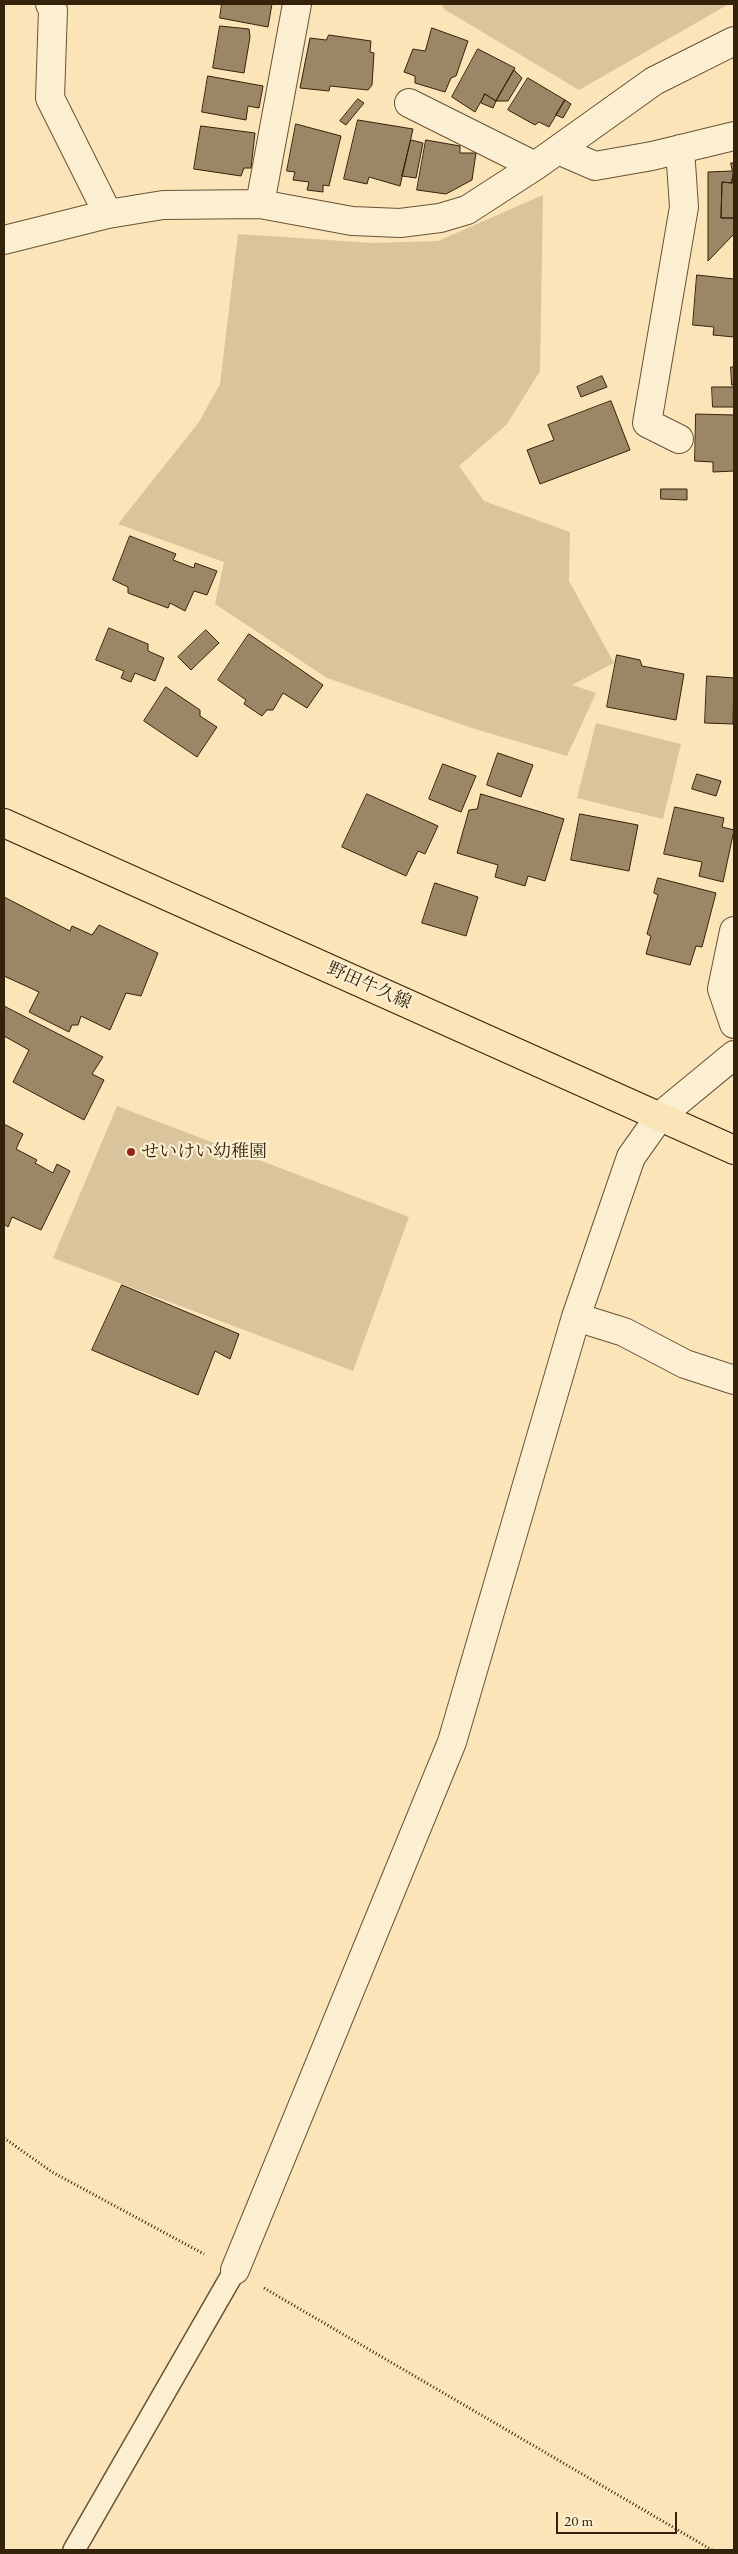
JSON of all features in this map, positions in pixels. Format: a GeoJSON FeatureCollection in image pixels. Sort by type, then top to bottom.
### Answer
{"type":"FeatureCollection","features":[{"type":"Feature","properties":{"kind":"main road","name":"野田牛久線"},"geometry":{"type":"LineString","coordinates":[[4,823],[734,1150]]}},
{"type":"Feature","properties":{"kind":"street"},"geometry":{"type":"LineString","coordinates":[[50,4],[53,10],[50,98],[108,214]]}},
{"type":"Feature","properties":{"kind":"street"},"geometry":{"type":"LineString","coordinates":[[260,204],[297,4]]}},
{"type":"Feature","properties":{"kind":"street"},"geometry":{"type":"LineString","coordinates":[[4,240],[108,214],[163,205],[260,204],[352,221],[400,224],[440,218],[467,210],[535,166],[654,81],[734,41]]}},
{"type":"Feature","properties":{"kind":"street"},"geometry":{"type":"LineString","coordinates":[[409,102],[535,166]]}},
{"type":"Feature","properties":{"kind":"street"},"geometry":{"type":"LineString","coordinates":[[558,150],[595,166],[734,136]]}},
{"type":"Feature","properties":{"kind":"street"},"geometry":{"type":"LineString","coordinates":[[679,439],[647,423],[684,207],[680,149]]}},
{"type":"Feature","properties":{"kind":"street"},"geometry":{"type":"LineString","coordinates":[[734,930],[722,989],[734,1024]]}},
{"type":"Feature","properties":{"kind":"street"},"geometry":{"type":"LineString","coordinates":[[235,2270],[452,1742],[576,1317],[631,1157],[660,1116],[734,1055]]}},
{"type":"Feature","properties":{"kind":"street"},"geometry":{"type":"LineString","coordinates":[[576,1317],[624,1332],[685,1364],[734,1380]]}},
{"type":"Feature","properties":{"kind":"lane"},"geometry":{"type":"LineString","coordinates":[[74,2550],[235,2270]]}},
{"type":"Feature","properties":{"kind":"path"},"geometry":{"type":"LineString","coordinates":[[4,2138],[52,2172],[235,2270],[712,2550]]}},
{"type":"Feature","properties":{"kind":"shaded area"},"geometry":{"type":"Polygon","coordinates":[[[442,4],[729,4],[579,90],[444,9],[442,4]]]}},
{"type":"Feature","properties":{"kind":"shaded area"},"geometry":{"type":"Polygon","coordinates":[[[543,195],[540,371],[507,424],[459,466],[484,501],[570,532],[569,581],[614,663],[572,685],[596,693],[567,756],[475,729],[327,678],[215,604],[224,562],[118,524],[199,422],[220,384],[238,234],[373,243],[438,241],[543,195]]]}},
{"type":"Feature","properties":{"kind":"shaded area"},"geometry":{"type":"Polygon","coordinates":[[[596,723],[681,744],[663,819],[577,798],[596,723]]]}},
{"type":"Feature","properties":{"kind":"shaded area"},"geometry":{"type":"Polygon","coordinates":[[[117,1106],[409,1217],[353,1371],[53,1258],[117,1106]]]}},
{"type":"Feature","properties":{"kind":"building"},"geometry":{"type":"Polygon","coordinates":[[[222,4],[272,4],[268,27],[220,18],[222,4]]]}},
{"type":"Feature","properties":{"kind":"building"},"geometry":{"type":"Polygon","coordinates":[[[220,26],[249,29],[250,37],[244,73],[213,68],[220,26]]]}},
{"type":"Feature","properties":{"kind":"building"},"geometry":{"type":"Polygon","coordinates":[[[432,28],[468,41],[456,76],[451,78],[445,92],[415,83],[415,76],[404,72],[413,49],[425,51],[432,28]]]}},
{"type":"Feature","properties":{"kind":"building"},"geometry":{"type":"Polygon","coordinates":[[[329,35],[371,41],[370,52],[374,53],[372,85],[368,90],[330,86],[329,91],[300,88],[310,38],[326,40],[329,35]]]}},
{"type":"Feature","properties":{"kind":"building"},"geometry":{"type":"Polygon","coordinates":[[[478,49],[515,68],[496,101],[485,94],[475,112],[452,97],[478,49]]]}},
{"type":"Feature","properties":{"kind":"building"},"geometry":{"type":"Polygon","coordinates":[[[514,70],[522,78],[508,101],[496,101],[514,70]]]}},
{"type":"Feature","properties":{"kind":"building"},"geometry":{"type":"Polygon","coordinates":[[[208,76],[263,86],[259,108],[248,106],[246,120],[202,112],[208,76]]]}},
{"type":"Feature","properties":{"kind":"building"},"geometry":{"type":"Polygon","coordinates":[[[528,78],[565,100],[549,127],[539,122],[535,125],[508,110],[528,78]]]}},
{"type":"Feature","properties":{"kind":"building"},"geometry":{"type":"Polygon","coordinates":[[[485,94],[496,101],[493,108],[481,103],[485,94]]]}},
{"type":"Feature","properties":{"kind":"building"},"geometry":{"type":"Polygon","coordinates":[[[358,99],[364,103],[346,125],[340,121],[358,99]]]}},
{"type":"Feature","properties":{"kind":"building"},"geometry":{"type":"Polygon","coordinates":[[[565,100],[571,104],[563,118],[556,115],[565,100]]]}},
{"type":"Feature","properties":{"kind":"building"},"geometry":{"type":"Polygon","coordinates":[[[358,120],[413,129],[400,186],[369,177],[367,184],[344,179],[358,120]]]}},
{"type":"Feature","properties":{"kind":"building"},"geometry":{"type":"Polygon","coordinates":[[[296,124],[341,136],[329,186],[323,185],[323,192],[307,190],[309,182],[293,180],[295,172],[287,171],[296,124]]]}},
{"type":"Feature","properties":{"kind":"building"},"geometry":{"type":"Polygon","coordinates":[[[201,126],[255,133],[251,168],[244,168],[241,176],[194,169],[201,126]]]}},
{"type":"Feature","properties":{"kind":"building"},"geometry":{"type":"Polygon","coordinates":[[[411,140],[423,143],[416,178],[402,176],[411,140]]]}},
{"type":"Feature","properties":{"kind":"building"},"geometry":{"type":"Polygon","coordinates":[[[426,140],[460,146],[460,153],[476,153],[472,180],[446,194],[417,190],[426,140]]]}},
{"type":"Feature","properties":{"kind":"building"},"geometry":{"type":"Polygon","coordinates":[[[731,163],[734,163],[732,183],[722,182],[721,218],[734,218],[734,234],[708,261],[708,172],[732,171],[731,163]]]}},
{"type":"Feature","properties":{"kind":"building"},"geometry":{"type":"Polygon","coordinates":[[[732,179],[734,179],[734,218],[721,218],[722,182],[732,183],[732,179]]]}},
{"type":"Feature","properties":{"kind":"building"},"geometry":{"type":"Polygon","coordinates":[[[697,275],[734,279],[734,337],[713,335],[714,327],[693,325],[697,275]]]}},
{"type":"Feature","properties":{"kind":"building"},"geometry":{"type":"Polygon","coordinates":[[[731,367],[734,367],[734,385],[732,385],[731,367]]]}},
{"type":"Feature","properties":{"kind":"building"},"geometry":{"type":"Polygon","coordinates":[[[602,376],[607,387],[581,397],[577,387],[602,376]]]}},
{"type":"Feature","properties":{"kind":"building"},"geometry":{"type":"Polygon","coordinates":[[[712,387],[734,387],[734,407],[713,407],[712,387]]]}},
{"type":"Feature","properties":{"kind":"building"},"geometry":{"type":"Polygon","coordinates":[[[611,401],[630,450],[540,484],[527,450],[554,440],[548,425],[611,401]]]}},
{"type":"Feature","properties":{"kind":"building"},"geometry":{"type":"Polygon","coordinates":[[[696,414],[734,415],[734,471],[713,472],[713,462],[695,461],[696,414]]]}},
{"type":"Feature","properties":{"kind":"building"},"geometry":{"type":"Polygon","coordinates":[[[661,489],[687,489],[687,500],[661,499],[661,489]]]}},
{"type":"Feature","properties":{"kind":"building"},"geometry":{"type":"Polygon","coordinates":[[[130,536],[176,554],[173,560],[194,568],[195,563],[217,571],[207,595],[194,591],[185,611],[170,603],[168,608],[128,593],[128,587],[113,580],[130,536]]]}},
{"type":"Feature","properties":{"kind":"building"},"geometry":{"type":"Polygon","coordinates":[[[109,628],[148,644],[148,651],[164,658],[155,681],[135,673],[131,682],[121,678],[124,671],[96,660],[109,628]]]}},
{"type":"Feature","properties":{"kind":"building"},"geometry":{"type":"Polygon","coordinates":[[[206,630],[219,643],[191,670],[178,657],[206,630]]]}},
{"type":"Feature","properties":{"kind":"building"},"geometry":{"type":"Polygon","coordinates":[[[249,634],[323,685],[307,708],[283,693],[273,710],[267,710],[262,716],[244,704],[246,700],[218,680],[249,634]]]}},
{"type":"Feature","properties":{"kind":"building"},"geometry":{"type":"Polygon","coordinates":[[[617,655],[640,660],[642,666],[684,674],[676,720],[607,707],[617,655]]]}},
{"type":"Feature","properties":{"kind":"building"},"geometry":{"type":"Polygon","coordinates":[[[707,676],[734,678],[733,724],[705,723],[707,676]]]}},
{"type":"Feature","properties":{"kind":"building"},"geometry":{"type":"Polygon","coordinates":[[[166,687],[200,710],[200,716],[217,727],[197,757],[144,721],[166,687]]]}},
{"type":"Feature","properties":{"kind":"building"},"geometry":{"type":"Polygon","coordinates":[[[498,753],[533,765],[521,797],[487,785],[498,753]]]}},
{"type":"Feature","properties":{"kind":"building"},"geometry":{"type":"Polygon","coordinates":[[[443,764],[476,776],[461,812],[429,799],[443,764]]]}},
{"type":"Feature","properties":{"kind":"building"},"geometry":{"type":"Polygon","coordinates":[[[697,774],[721,781],[716,796],[692,789],[697,774]]]}},
{"type":"Feature","properties":{"kind":"building"},"geometry":{"type":"Polygon","coordinates":[[[367,794],[438,826],[425,854],[418,851],[406,876],[342,847],[367,794]]]}},
{"type":"Feature","properties":{"kind":"building"},"geometry":{"type":"Polygon","coordinates":[[[481,794],[564,819],[545,881],[528,876],[525,886],[495,877],[498,865],[457,853],[469,810],[477,809],[481,794]]]}},
{"type":"Feature","properties":{"kind":"building"},"geometry":{"type":"Polygon","coordinates":[[[675,807],[724,818],[722,827],[734,830],[723,882],[699,876],[702,862],[664,854],[675,807]]]}},
{"type":"Feature","properties":{"kind":"building"},"geometry":{"type":"Polygon","coordinates":[[[580,814],[638,825],[629,871],[571,860],[580,814]]]}},
{"type":"Feature","properties":{"kind":"building"},"geometry":{"type":"Polygon","coordinates":[[[658,878],[716,893],[702,947],[696,946],[690,965],[646,954],[651,936],[647,934],[658,895],[654,893],[658,878]]]}},
{"type":"Feature","properties":{"kind":"building"},"geometry":{"type":"Polygon","coordinates":[[[435,883],[478,897],[466,936],[422,923],[435,883]]]}},
{"type":"Feature","properties":{"kind":"building"},"geometry":{"type":"Polygon","coordinates":[[[4,897],[70,931],[72,926],[92,935],[99,925],[158,953],[141,996],[126,993],[110,1030],[81,1016],[78,1025],[72,1025],[69,1032],[29,1012],[39,992],[4,976],[4,897]]]}},
{"type":"Feature","properties":{"kind":"building"},"geometry":{"type":"Polygon","coordinates":[[[4,1006],[103,1057],[92,1074],[104,1080],[84,1120],[13,1082],[29,1050],[4,1036],[4,1006]]]}},
{"type":"Feature","properties":{"kind":"building"},"geometry":{"type":"Polygon","coordinates":[[[4,1124],[23,1134],[16,1149],[37,1160],[35,1163],[53,1173],[57,1164],[70,1171],[41,1230],[12,1217],[8,1227],[4,1224],[4,1124]]]}},
{"type":"Feature","properties":{"kind":"building"},"geometry":{"type":"Polygon","coordinates":[[[122,1285],[239,1334],[230,1359],[215,1351],[198,1395],[92,1350],[122,1285]]]}},
{"type":"Feature","properties":{"kind":"place","name":"せいけい幼稚園"},"geometry":{"type":"Point","coordinates":[131,1152]}}]}
